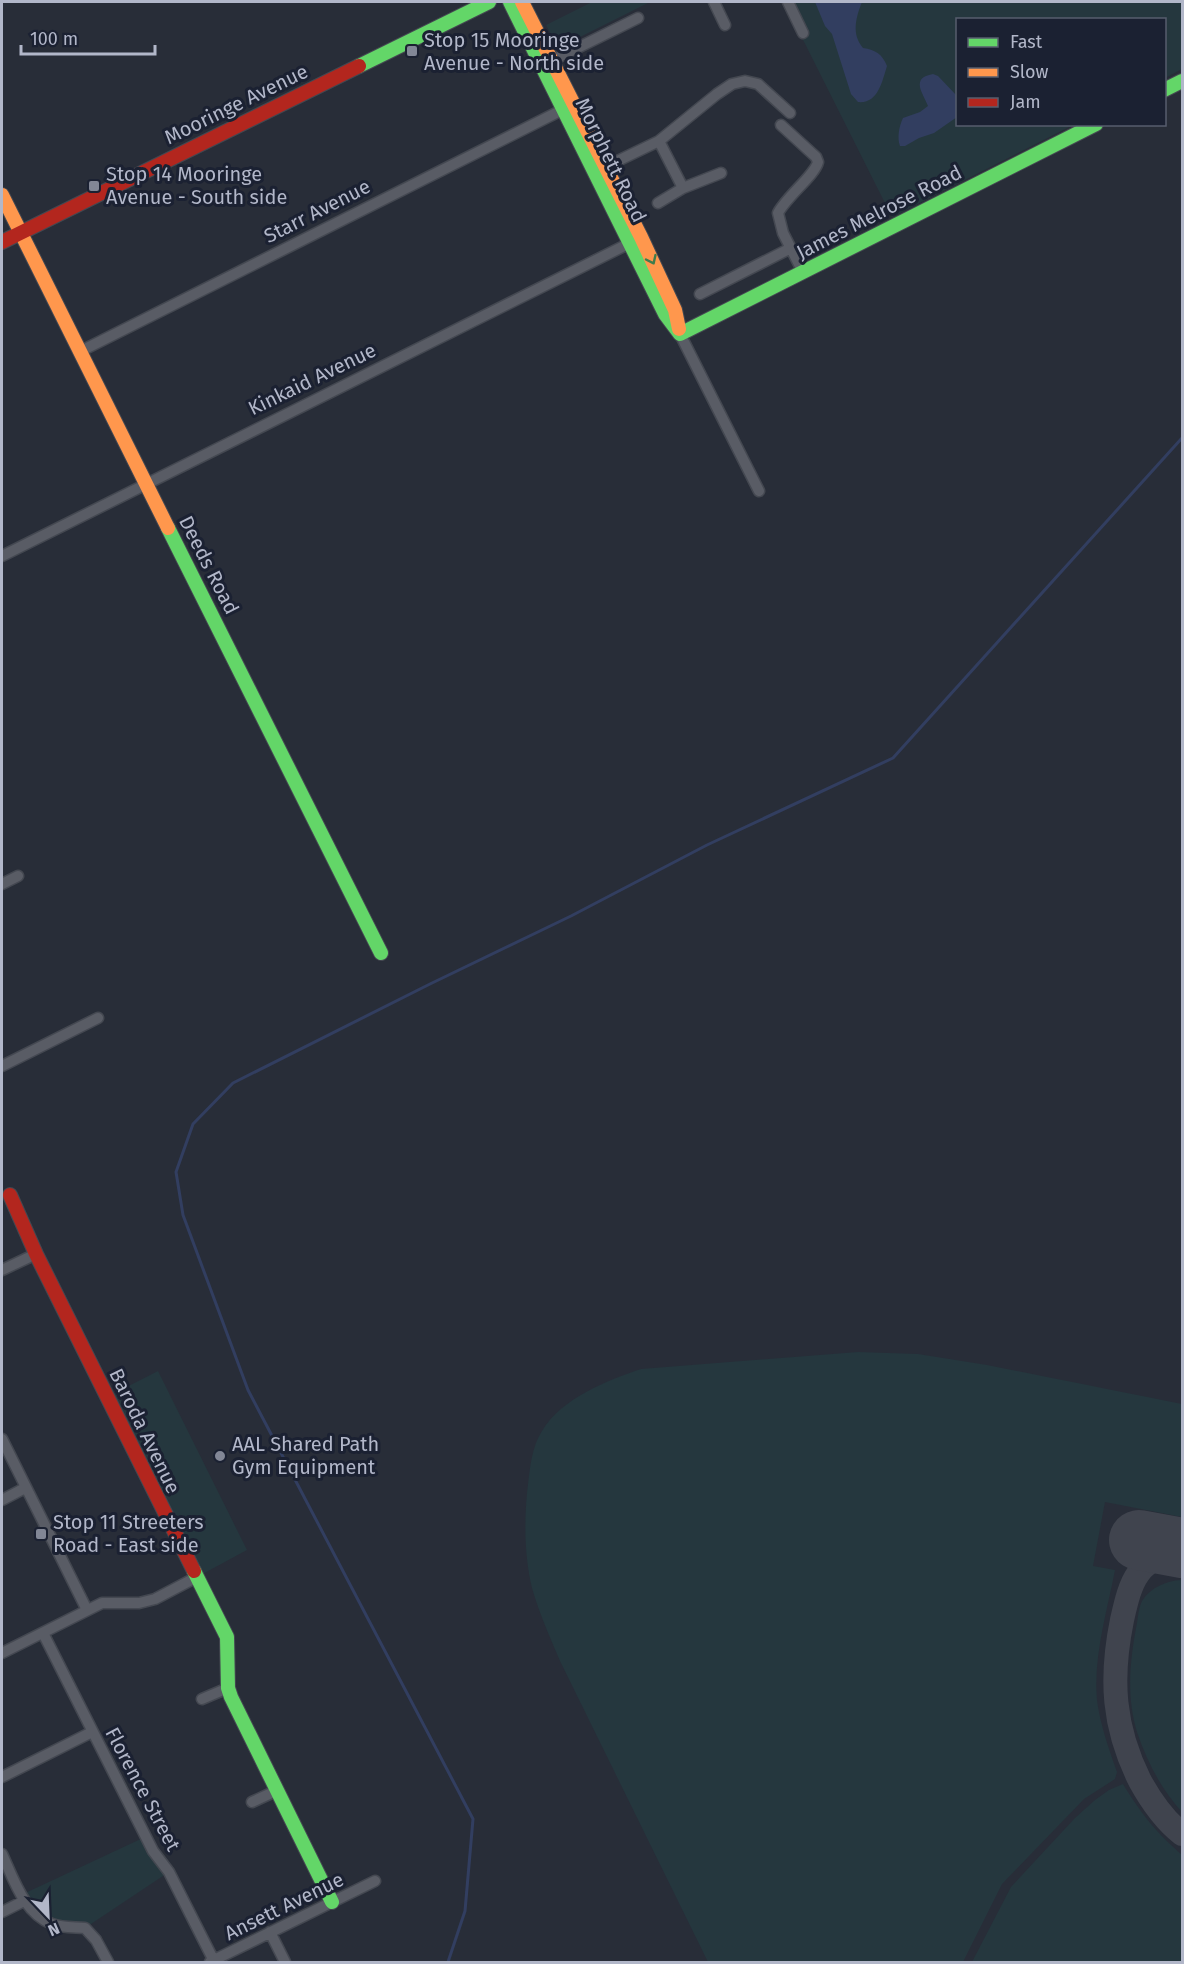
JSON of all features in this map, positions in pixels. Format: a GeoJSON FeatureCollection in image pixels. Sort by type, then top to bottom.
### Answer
{"type":"FeatureCollection","features":[{"type":"Feature","properties":{"kind":"street"},"geometry":{"type":"LineString","coordinates":[[443,24],[476,2]]}},
{"type":"Feature","properties":{"kind":"street","name":"Mooringe Avenue"},"geometry":{"type":"LineString","coordinates":[[2,242],[489,2]]}},
{"type":"Feature","properties":{"kind":"street","name":"Morphett Road"},"geometry":{"type":"LineString","coordinates":[[510,2],[605,167],[665,314],[680,334],[759,491]]}},
{"type":"Feature","properties":{"kind":"street","name":"Morphett Road"},"geometry":{"type":"LineString","coordinates":[[522,2],[551,61],[569,106],[636,240]]}},
{"type":"Feature","properties":{"kind":"street"},"geometry":{"type":"LineString","coordinates":[[714,2],[725,25]]}},
{"type":"Feature","properties":{"kind":"street"},"geometry":{"type":"LineString","coordinates":[[788,2],[803,33]]}},
{"type":"Feature","properties":{"kind":"street"},"geometry":{"type":"LineString","coordinates":[[551,61],[638,18]]}},
{"type":"Feature","properties":{"kind":"street"},"geometry":{"type":"LineString","coordinates":[[605,167],[658,141],[732,84],[745,81],[758,84],[790,113]]}},
{"type":"Feature","properties":{"kind":"street"},"geometry":{"type":"LineString","coordinates":[[1166,89],[1182,81]]}},
{"type":"Feature","properties":{"kind":"street","name":"Starr Avenue"},"geometry":{"type":"LineString","coordinates":[[79,352],[569,106]]}},
{"type":"Feature","properties":{"kind":"street"},"geometry":{"type":"LineString","coordinates":[[781,125],[816,157],[818,162],[813,171],[783,203],[778,213],[790,248],[803,272]]}},
{"type":"Feature","properties":{"kind":"street","name":"James Melrose Road"},"geometry":{"type":"LineString","coordinates":[[680,334],[1092,126]]}},
{"type":"Feature","properties":{"kind":"street"},"geometry":{"type":"LineString","coordinates":[[658,141],[683,188]]}},
{"type":"Feature","properties":{"kind":"street"},"geometry":{"type":"LineString","coordinates":[[658,203],[683,188],[721,172]]}},
{"type":"Feature","properties":{"kind":"street","name":"Deeds Road"},"geometry":{"type":"LineString","coordinates":[[2,195],[381,953]]}},
{"type":"Feature","properties":{"kind":"street","name":"Kinkaid Avenue"},"geometry":{"type":"LineString","coordinates":[[2,556],[636,240]]}},
{"type":"Feature","properties":{"kind":"street"},"geometry":{"type":"LineString","coordinates":[[700,294],[790,248]]}},
{"type":"Feature","properties":{"kind":"street"},"geometry":{"type":"LineString","coordinates":[[2,884],[18,876]]}},
{"type":"Feature","properties":{"kind":"street"},"geometry":{"type":"LineString","coordinates":[[2,1066],[98,1018]]}},
{"type":"Feature","properties":{"kind":"street","name":"Baroda Avenue"},"geometry":{"type":"LineString","coordinates":[[10,1195],[36,1254],[227,1637],[228,1688],[332,1902]]}},
{"type":"Feature","properties":{"kind":"street"},"geometry":{"type":"LineString","coordinates":[[2,1270],[36,1254]]}},
{"type":"Feature","properties":{"kind":"street"},"geometry":{"type":"LineString","coordinates":[[2,1439],[87,1610]]}},
{"type":"Feature","properties":{"kind":"street"},"geometry":{"type":"LineString","coordinates":[[2,1500],[26,1488]]}},
{"type":"Feature","properties":{"kind":"street"},"geometry":{"type":"LineString","coordinates":[[2,1653],[102,1603],[138,1603],[155,1599],[197,1577]]}},
{"type":"Feature","properties":{"kind":"street","name":"Florence Street"},"geometry":{"type":"LineString","coordinates":[[43,1633],[153,1851],[169,1872],[212,1962]]}},
{"type":"Feature","properties":{"kind":"street"},"geometry":{"type":"LineString","coordinates":[[202,1700],[228,1688]]}},
{"type":"Feature","properties":{"kind":"street"},"geometry":{"type":"LineString","coordinates":[[2,1777],[92,1732]]}},
{"type":"Feature","properties":{"kind":"street"},"geometry":{"type":"LineString","coordinates":[[252,1802],[278,1790]]}},
{"type":"Feature","properties":{"kind":"street"},"geometry":{"type":"LineString","coordinates":[[2,1854],[24,1901],[36,1915],[54,1925],[85,1928],[96,1940],[108,1962]]}},
{"type":"Feature","properties":{"kind":"street","name":"Ansett Avenue"},"geometry":{"type":"LineString","coordinates":[[212,1962],[375,1881]]}},
{"type":"Feature","properties":{"kind":"street"},"geometry":{"type":"LineString","coordinates":[[2,1912],[24,1901]]}},
{"type":"Feature","properties":{"kind":"street"},"geometry":{"type":"LineString","coordinates":[[270,1932],[285,1962]]}},
{"type":"Feature","properties":{"kind":"shaded area"},"geometry":{"type":"Polygon","coordinates":[[[592,2],[650,2],[558,48],[546,25],[592,2]]]}},
{"type":"Feature","properties":{"kind":"shaded area"},"geometry":{"type":"Polygon","coordinates":[[[784,2],[1182,2],[1182,69],[1166,77],[1166,18],[956,18],[956,126],[1071,126],[892,217],[784,2]]]}},
{"type":"Feature","properties":{"kind":"shaded area"},"geometry":{"type":"Polygon","coordinates":[[[858,1352],[918,1354],[987,1365],[1182,1404],[1182,1517],[1105,1502],[1093,1566],[1115,1570],[1102,1635],[1096,1684],[1100,1718],[1117,1772],[1115,1779],[1084,1799],[1002,1884],[963,1962],[708,1962],[560,1661],[538,1607],[527,1563],[525,1523],[532,1457],[542,1431],[561,1409],[600,1385],[641,1369],[858,1352]]]}},
{"type":"Feature","properties":{"kind":"shaded area"},"geometry":{"type":"Polygon","coordinates":[[[158,1371],[247,1550],[197,1577],[107,1397],[158,1371]]]}},
{"type":"Feature","properties":{"kind":"shaded area"},"geometry":{"type":"Polygon","coordinates":[[[1182,1580],[1182,1812],[1161,1784],[1141,1743],[1131,1705],[1130,1678],[1142,1601],[1159,1586],[1182,1580]]]}},
{"type":"Feature","properties":{"kind":"shaded area"},"geometry":{"type":"Polygon","coordinates":[[[1123,1784],[1150,1822],[1182,1855],[1182,1962],[972,1962],[1011,1887],[1075,1818],[1109,1790],[1123,1784]]]}},
{"type":"Feature","properties":{"kind":"shaded area"},"geometry":{"type":"Polygon","coordinates":[[[145,1837],[169,1872],[85,1928],[54,1925],[21,1895],[145,1837]]]}},
{"type":"Feature","properties":{"kind":"water"},"geometry":{"type":"Polygon","coordinates":[[[815,2],[862,2],[856,31],[859,43],[863,48],[878,53],[887,66],[875,96],[865,102],[858,102],[851,94],[832,34],[825,26],[815,2]]]}},
{"type":"Feature","properties":{"kind":"water"},"geometry":{"type":"Polygon","coordinates":[[[933,74],[938,76],[956,95],[956,118],[934,133],[900,146],[899,132],[903,118],[920,112],[928,106],[920,87],[920,82],[926,76],[933,74]]]}},
{"type":"Feature","properties":{"kind":"waterway"},"geometry":{"type":"LineString","coordinates":[[448,1962],[465,1911],[473,1819],[248,1390],[183,1215],[176,1172],[193,1124],[233,1083],[571,916],[707,845],[893,758],[1182,438]]}},
{"type":"Feature","properties":{"kind":"taxiway"},"geometry":{"type":"LineString","coordinates":[[1182,1551],[1155,1559],[1138,1573],[1133,1582],[1118,1642],[1115,1683],[1119,1722],[1131,1761],[1153,1803],[1169,1823],[1182,1834]]}},
{"type":"Feature","properties":{"kind":"runway"},"geometry":{"type":"LineString","coordinates":[[1139,1540],[1182,1548]]}},
{"type":"Feature","properties":{"kind":"traffic: fast"},"geometry":{"type":"LineString","coordinates":[[359,66],[489,2]]}},
{"type":"Feature","properties":{"kind":"traffic: fast"},"geometry":{"type":"LineString","coordinates":[[510,2],[665,314],[680,334]]}},
{"type":"Feature","properties":{"kind":"traffic: fast"},"geometry":{"type":"LineString","coordinates":[[1166,89],[1182,81]]}},
{"type":"Feature","properties":{"kind":"traffic: fast"},"geometry":{"type":"LineString","coordinates":[[680,334],[1092,126]]}},
{"type":"Feature","properties":{"kind":"traffic: fast"},"geometry":{"type":"LineString","coordinates":[[168,528],[381,953]]}},
{"type":"Feature","properties":{"kind":"traffic: fast"},"geometry":{"type":"LineString","coordinates":[[194,1571],[227,1637],[228,1688],[231,1697],[332,1902]]}},
{"type":"Feature","properties":{"kind":"traffic: slow"},"geometry":{"type":"LineString","coordinates":[[522,2],[641,237],[675,310],[679,329]]}},
{"type":"Feature","properties":{"kind":"traffic: slow"},"geometry":{"type":"LineString","coordinates":[[2,195],[168,528]]}},
{"type":"Feature","properties":{"kind":"traffic: jam"},"geometry":{"type":"LineString","coordinates":[[2,242],[359,66]]}},
{"type":"Feature","properties":{"kind":"traffic: jam"},"geometry":{"type":"LineString","coordinates":[[10,1195],[36,1254],[194,1571]]}},
{"type":"Feature","properties":{"kind":"place","name":"Stop 15 Mooringe Avenue - North side"},"geometry":{"type":"Point","coordinates":[412,51]}},
{"type":"Feature","properties":{"kind":"place","name":"Stop 14 Mooringe Avenue - South side"},"geometry":{"type":"Point","coordinates":[94,186]}},
{"type":"Feature","properties":{"kind":"place","name":"AAL Shared Path Gym Equipment"},"geometry":{"type":"Point","coordinates":[220,1456]}},
{"type":"Feature","properties":{"kind":"place","name":"Stop 11 Streeters Road - East side"},"geometry":{"type":"Point","coordinates":[41,1534]}}]}
